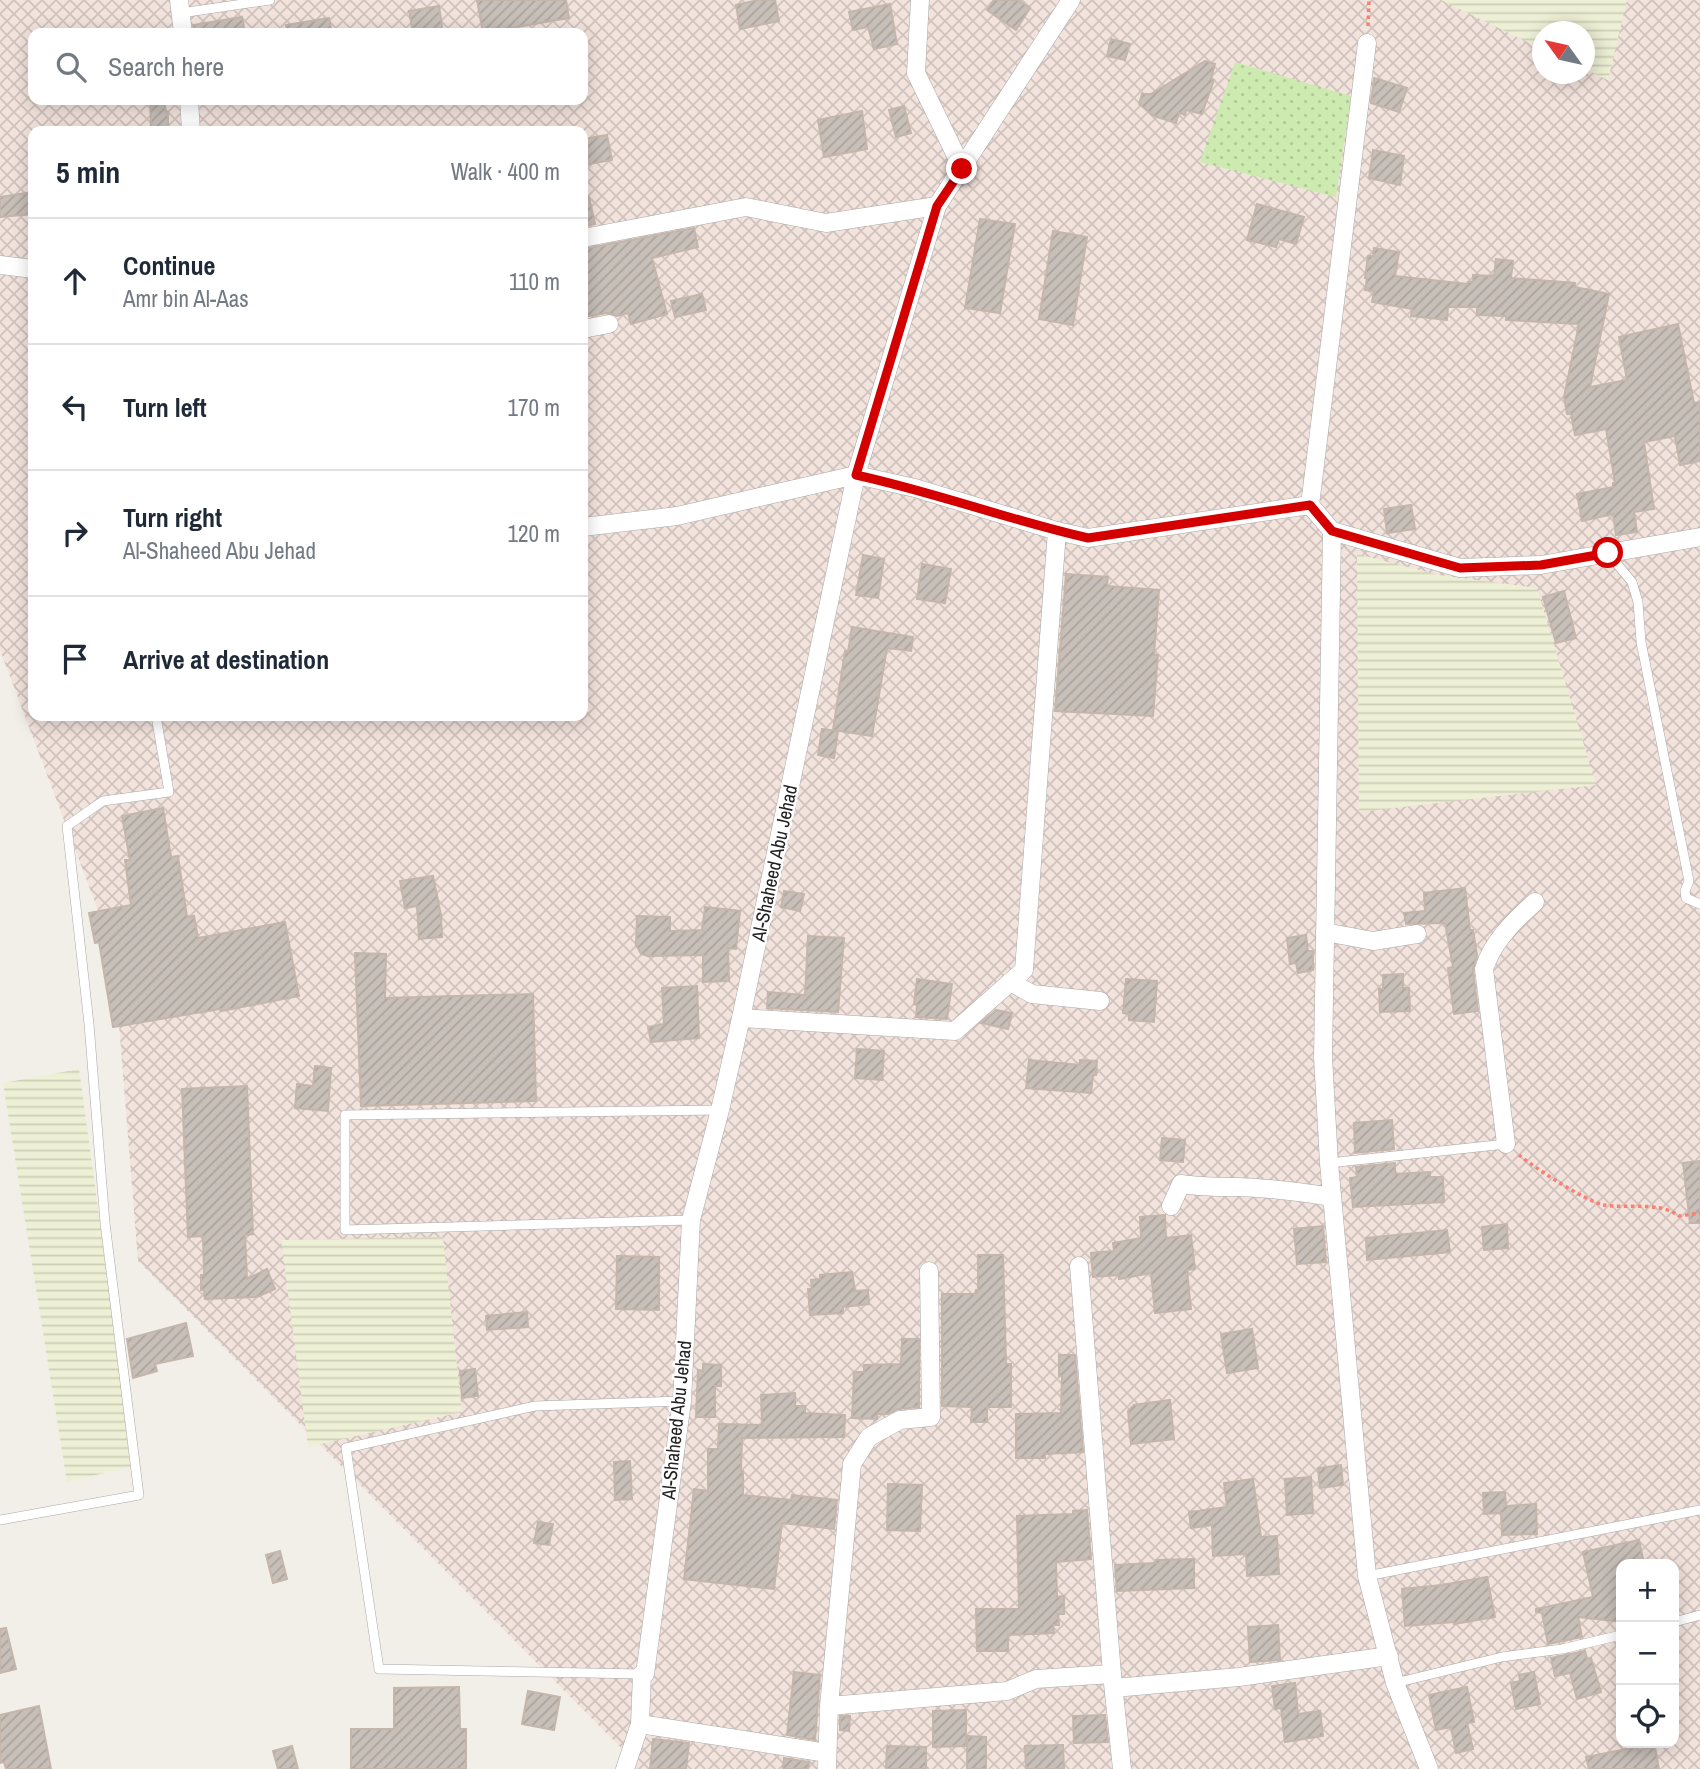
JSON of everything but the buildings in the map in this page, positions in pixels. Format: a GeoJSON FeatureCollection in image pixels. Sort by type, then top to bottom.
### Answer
{"type":"FeatureCollection","features":[{"type":"Feature","properties":{"kind":"street"},"geometry":{"type":"LineString","coordinates":[[920,0],[916,74],[962,169]]}},
{"type":"Feature","properties":{"kind":"street","name":"Al-Shaheed Abu Jehad"},"geometry":{"type":"LineString","coordinates":[[625,1769],[640,1724],[642,1674],[645,1674],[682,1401],[691,1220],[741,1018],[856,475],[937,206],[1072,0]]}},
{"type":"Feature","properties":{"kind":"street"},"geometry":{"type":"LineString","coordinates":[[180,7],[182,28]]}},
{"type":"Feature","properties":{"kind":"street"},"geometry":{"type":"LineString","coordinates":[[1367,43],[1310,505],[1332,531],[1460,568],[1541,565],[1700,537]]}},
{"type":"Feature","properties":{"kind":"street"},"geometry":{"type":"LineString","coordinates":[[189,105],[191,126]]}},
{"type":"Feature","properties":{"kind":"street"},"geometry":{"type":"LineString","coordinates":[[588,237],[746,208],[825,223],[937,206]]}},
{"type":"Feature","properties":{"kind":"street"},"geometry":{"type":"LineString","coordinates":[[0,265],[28,268]]}},
{"type":"Feature","properties":{"kind":"street"},"geometry":{"type":"LineString","coordinates":[[588,328],[609,324]]}},
{"type":"Feature","properties":{"kind":"street"},"geometry":{"type":"LineString","coordinates":[[588,526],[677,516],[856,475],[915,488],[1088,538],[1310,505]]}},
{"type":"Feature","properties":{"kind":"street"},"geometry":{"type":"LineString","coordinates":[[741,1018],[955,1031],[1024,970],[1057,531]]}},
{"type":"Feature","properties":{"kind":"street"},"geometry":{"type":"LineString","coordinates":[[1332,531],[1323,1057],[1329,1163],[1367,1576],[1395,1683],[1429,1769]]}},
{"type":"Feature","properties":{"kind":"street"},"geometry":{"type":"LineString","coordinates":[[1506,1144],[1484,969],[1488,954],[1535,902]]}},
{"type":"Feature","properties":{"kind":"street"},"geometry":{"type":"LineString","coordinates":[[1325,932],[1373,941],[1417,934]]}},
{"type":"Feature","properties":{"kind":"street"},"geometry":{"type":"LineString","coordinates":[[1010,982],[1032,994],[1100,1001]]}},
{"type":"Feature","properties":{"kind":"street"},"geometry":{"type":"LineString","coordinates":[[1171,1206],[1181,1184],[1207,1188],[1283,1190],[1332,1197]]}},
{"type":"Feature","properties":{"kind":"street"},"geometry":{"type":"LineString","coordinates":[[1079,1266],[1122,1769]]}},
{"type":"Feature","properties":{"kind":"street"},"geometry":{"type":"LineString","coordinates":[[640,1724],[827,1761],[829,1706],[852,1464],[869,1437],[900,1420],[931,1417],[929,1271]]}},
{"type":"Feature","properties":{"kind":"street"},"geometry":{"type":"LineString","coordinates":[[829,1706],[1007,1691],[1036,1679],[1113,1681],[1238,1677],[1389,1656]]}},
{"type":"Feature","properties":{"kind":"lane"},"geometry":{"type":"LineString","coordinates":[[180,7],[270,0]]}},
{"type":"Feature","properties":{"kind":"lane"},"geometry":{"type":"LineString","coordinates":[[1608,553],[1632,582],[1638,602],[1641,642],[1689,881],[1685,891],[1686,898],[1700,904]]}},
{"type":"Feature","properties":{"kind":"lane"},"geometry":{"type":"LineString","coordinates":[[0,1520],[139,1495],[106,1223],[89,1024],[67,827],[103,801],[169,792],[157,721]]}},
{"type":"Feature","properties":{"kind":"lane"},"geometry":{"type":"LineString","coordinates":[[691,1220],[345,1230],[345,1115],[720,1110]]}},
{"type":"Feature","properties":{"kind":"lane"},"geometry":{"type":"LineString","coordinates":[[1329,1163],[1506,1144]]}},
{"type":"Feature","properties":{"kind":"lane"},"geometry":{"type":"LineString","coordinates":[[642,1674],[379,1669],[346,1448],[535,1406],[682,1401]]}},
{"type":"Feature","properties":{"kind":"lane"},"geometry":{"type":"LineString","coordinates":[[1367,1576],[1700,1510]]}},
{"type":"Feature","properties":{"kind":"lane"},"geometry":{"type":"LineString","coordinates":[[1679,1621],[1700,1615]]}},
{"type":"Feature","properties":{"kind":"lane"},"geometry":{"type":"LineString","coordinates":[[1395,1683],[1502,1657],[1562,1649],[1616,1636]]}},
{"type":"Feature","properties":{"kind":"path"},"geometry":{"type":"LineString","coordinates":[[1367,43],[1368,0]]}},
{"type":"Feature","properties":{"kind":"path"},"geometry":{"type":"LineString","coordinates":[[1506,1144],[1539,1171],[1601,1205],[1669,1209],[1679,1216],[1700,1213]]}},
{"type":"Feature","properties":{"kind":"shaded area"},"geometry":{"type":"Polygon","coordinates":[[[0,0],[1700,0],[1700,1769],[630,1769],[627,1754],[138,1261],[113,950],[0,650],[0,0]]]}},
{"type":"Feature","properties":{"kind":"green space"},"geometry":{"type":"Polygon","coordinates":[[[1441,0],[1627,0],[1608,80],[1595,74],[1595,21],[1532,21],[1532,44],[1441,0]]]}},
{"type":"Feature","properties":{"kind":"green space"},"geometry":{"type":"Polygon","coordinates":[[[1235,62],[1351,96],[1336,197],[1200,162],[1235,62]]]}},
{"type":"Feature","properties":{"kind":"green space"},"geometry":{"type":"Polygon","coordinates":[[[1357,554],[1439,575],[1537,588],[1596,785],[1359,812],[1357,554]]]}},
{"type":"Feature","properties":{"kind":"green space"},"geometry":{"type":"Polygon","coordinates":[[[79,1069],[133,1466],[67,1482],[3,1083],[79,1069]]]}},
{"type":"Feature","properties":{"kind":"green space"},"geometry":{"type":"Polygon","coordinates":[[[443,1237],[462,1412],[308,1447],[281,1240],[443,1237]]]}},
{"type":"Feature","properties":{"kind":"route"},"geometry":{"type":"LineString","coordinates":[[962,169],[937,206],[856,475],[915,488],[1088,538],[1310,505],[1332,531],[1460,568],[1541,565],[1608,553]]}}]}
